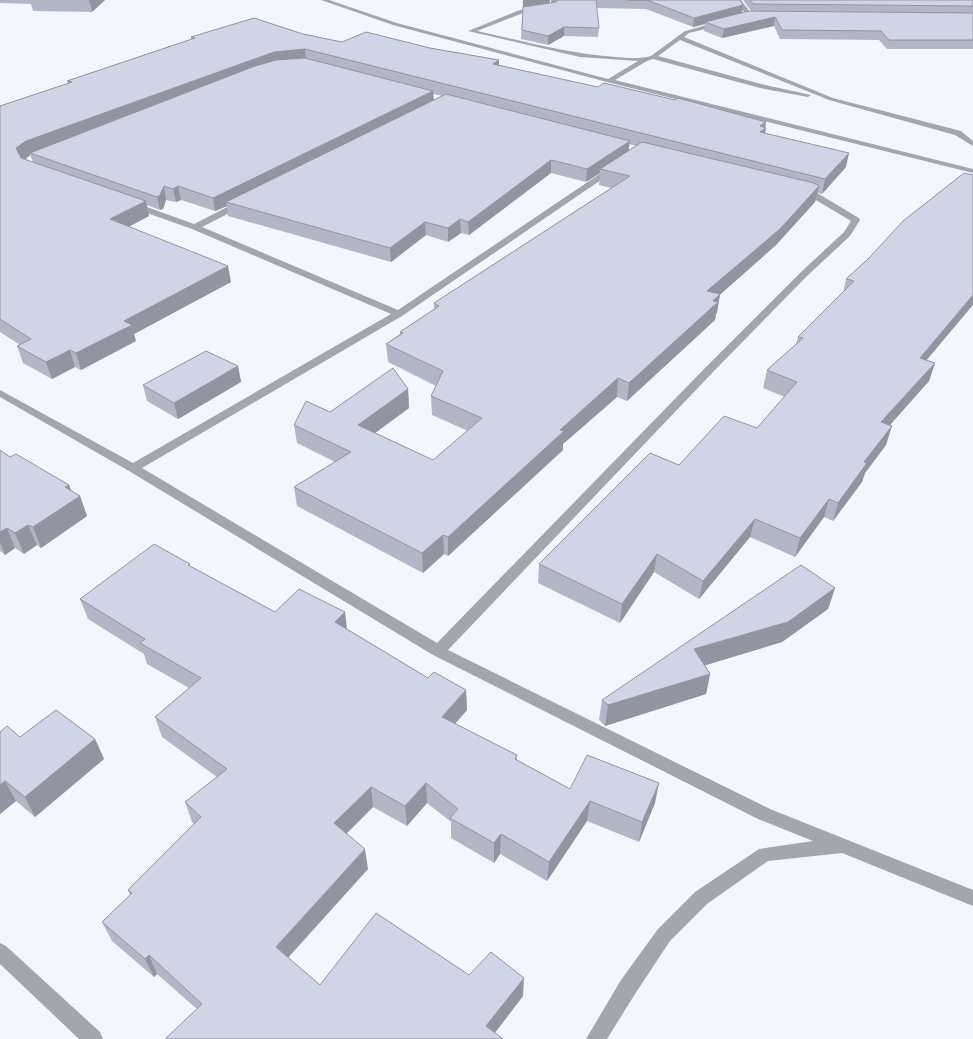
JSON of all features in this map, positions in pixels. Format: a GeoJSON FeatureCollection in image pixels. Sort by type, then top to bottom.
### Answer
{"type":"FeatureCollection","features":[{"type":"Feature","properties":{"kind":"street"},"geometry":{"type":"LineString","coordinates":[[324,0],[395,24],[609,81],[973,171]]}},
{"type":"Feature","properties":{"kind":"street"},"geometry":{"type":"LineString","coordinates":[[452,39],[522,11],[553,8],[554,0]]}},
{"type":"Feature","properties":{"kind":"street"},"geometry":{"type":"LineString","coordinates":[[738,0],[747,12],[746,16]]}},
{"type":"Feature","properties":{"kind":"street"},"geometry":{"type":"LineString","coordinates":[[609,81],[649,58],[687,32],[741,19],[746,16],[754,16]]}},
{"type":"Feature","properties":{"kind":"street"},"geometry":{"type":"LineString","coordinates":[[472,31],[538,47],[597,57],[649,58],[770,89],[827,97]]}},
{"type":"Feature","properties":{"kind":"street"},"geometry":{"type":"LineString","coordinates":[[680,38],[827,97],[958,133],[973,144]]}},
{"type":"Feature","properties":{"kind":"street"},"geometry":{"type":"LineString","coordinates":[[134,468],[399,314],[622,163]]}},
{"type":"Feature","properties":{"kind":"street"},"geometry":{"type":"LineString","coordinates":[[438,651],[710,369],[803,275],[847,234],[856,220],[814,195],[789,189]]}},
{"type":"Feature","properties":{"kind":"street"},"geometry":{"type":"LineString","coordinates":[[121,201],[194,227],[399,314]]}},
{"type":"Feature","properties":{"kind":"street"},"geometry":{"type":"LineString","coordinates":[[194,227],[246,201]]}},
{"type":"Feature","properties":{"kind":"street"},"geometry":{"type":"LineString","coordinates":[[0,393],[134,468],[438,651],[764,814],[973,898]]}},
{"type":"Feature","properties":{"kind":"street"},"geometry":{"type":"LineString","coordinates":[[596,1039],[628,987],[664,935],[701,898],[765,854],[844,846]]}},
{"type":"Feature","properties":{"kind":"street"},"geometry":{"type":"LineString","coordinates":[[0,952],[93,1039]]}},
{"type":"Feature","properties":{"kind":"building"},"geometry":{"type":"Polygon","coordinates":[[[558,0],[596,0],[599,28],[564,27],[548,36],[522,30],[523,7],[556,2],[558,0]]]}},
{"type":"Feature","properties":{"kind":"building"},"geometry":{"type":"Polygon","coordinates":[[[647,0],[740,0],[743,5],[694,18],[647,0]]]}},
{"type":"Feature","properties":{"kind":"building"},"geometry":{"type":"Polygon","coordinates":[[[750,0],[973,0],[973,6],[753,4],[750,0]]]}},
{"type":"Feature","properties":{"kind":"building"},"geometry":{"type":"Polygon","coordinates":[[[749,11],[973,13],[973,40],[889,40],[881,31],[782,30],[775,17],[724,29],[705,22],[749,11]]]}},
{"type":"Feature","properties":{"kind":"building"},"geometry":{"type":"Polygon","coordinates":[[[254,18],[303,34],[342,42],[366,32],[430,48],[499,60],[493,64],[598,87],[604,83],[675,100],[678,98],[766,122],[760,126],[766,128],[760,132],[849,153],[825,179],[305,49],[274,52],[26,141],[16,148],[21,158],[146,201],[110,219],[228,266],[124,321],[132,325],[76,353],[70,350],[46,362],[17,346],[31,339],[0,319],[0,106],[72,82],[67,81],[195,38],[191,37],[254,18]]]}},
{"type":"Feature","properties":{"kind":"building"},"geometry":{"type":"Polygon","coordinates":[[[305,58],[433,91],[213,198],[178,186],[173,189],[164,186],[157,197],[30,153],[255,66],[276,60],[305,58]]]}},
{"type":"Feature","properties":{"kind":"building"},"geometry":{"type":"Polygon","coordinates":[[[446,94],[630,141],[587,169],[551,160],[468,222],[460,219],[448,228],[425,222],[390,248],[226,202],[446,94]]]}},
{"type":"Feature","properties":{"kind":"building"},"geometry":{"type":"Polygon","coordinates":[[[642,142],[814,183],[819,186],[780,229],[707,291],[720,294],[713,301],[718,302],[629,383],[618,378],[560,430],[564,431],[448,537],[443,535],[422,553],[294,487],[351,452],[294,425],[306,401],[330,412],[393,368],[408,389],[358,425],[433,460],[482,418],[431,396],[443,371],[386,344],[403,333],[400,332],[439,306],[434,303],[630,176],[600,169],[642,142]]]}},
{"type":"Feature","properties":{"kind":"building"},"geometry":{"type":"Polygon","coordinates":[[[964,173],[973,175],[973,295],[920,358],[935,363],[881,422],[892,426],[864,462],[867,463],[838,503],[829,499],[800,538],[755,519],[703,581],[657,554],[622,604],[539,564],[650,453],[679,465],[724,416],[757,428],[797,382],[767,370],[803,338],[798,337],[854,281],[846,279],[869,258],[903,221],[964,173]]]}},
{"type":"Feature","properties":{"kind":"building"},"geometry":{"type":"Polygon","coordinates":[[[206,351],[238,366],[174,403],[143,385],[206,351]]]}},
{"type":"Feature","properties":{"kind":"building"},"geometry":{"type":"Polygon","coordinates":[[[0,450],[10,457],[16,454],[69,485],[65,487],[80,496],[33,527],[28,525],[15,533],[7,528],[0,532],[0,450]]]}},
{"type":"Feature","properties":{"kind":"building"},"geometry":{"type":"Polygon","coordinates":[[[154,544],[190,564],[188,565],[275,612],[299,589],[345,612],[335,622],[428,678],[434,672],[466,690],[442,717],[517,755],[515,759],[570,789],[587,755],[659,783],[642,822],[590,801],[549,862],[501,834],[494,843],[450,818],[458,809],[426,783],[405,806],[371,787],[334,823],[365,849],[276,947],[320,985],[376,913],[469,975],[491,952],[524,978],[486,1026],[503,1039],[165,1039],[202,1004],[149,955],[145,959],[102,922],[132,893],[128,890],[201,817],[185,802],[227,769],[155,717],[201,678],[140,643],[145,639],[80,599],[154,544]]]}},
{"type":"Feature","properties":{"kind":"building"},"geometry":{"type":"Polygon","coordinates":[[[801,565],[835,588],[788,622],[694,649],[710,674],[608,705],[602,700],[801,565]]]}},
{"type":"Feature","properties":{"kind":"building"},"geometry":{"type":"Polygon","coordinates":[[[56,710],[95,739],[25,797],[5,781],[0,785],[0,732],[7,726],[20,737],[56,710]]]}}]}
